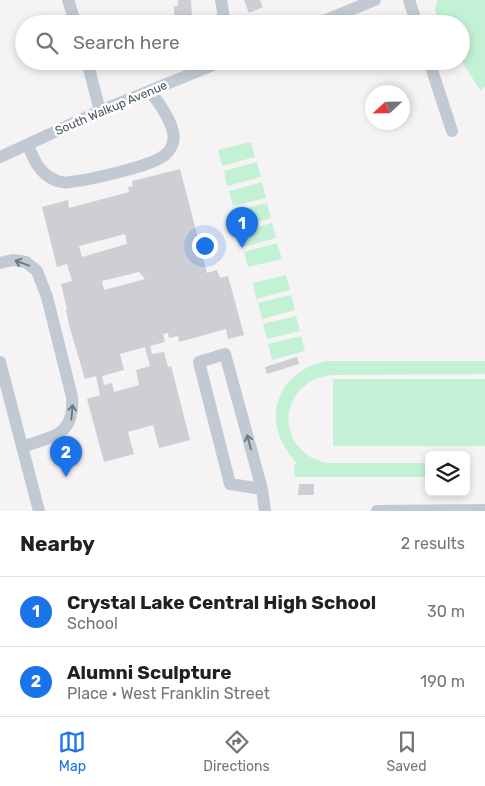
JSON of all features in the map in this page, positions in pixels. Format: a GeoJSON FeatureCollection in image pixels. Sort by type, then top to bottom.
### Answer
{"type":"FeatureCollection","features":[{"type":"Feature","properties":{"kind":"street"},"geometry":{"type":"LineString","coordinates":[[68,0],[73,15]]}},
{"type":"Feature","properties":{"kind":"street"},"geometry":{"type":"LineString","coordinates":[[221,0],[224,15]]}},
{"type":"Feature","properties":{"kind":"street"},"geometry":{"type":"LineString","coordinates":[[338,15],[375,0]]}},
{"type":"Feature","properties":{"kind":"street"},"geometry":{"type":"LineString","coordinates":[[409,0],[414,15]]}},
{"type":"Feature","properties":{"kind":"street"},"geometry":{"type":"LineString","coordinates":[[89,70],[100,111]]}},
{"type":"Feature","properties":{"kind":"street","name":"South Walkup Avenue"},"geometry":{"type":"LineString","coordinates":[[0,158],[100,111],[201,70]]}},
{"type":"Feature","properties":{"kind":"street"},"geometry":{"type":"LineString","coordinates":[[432,70],[452,131]]}},
{"type":"Feature","properties":{"kind":"street"},"geometry":{"type":"LineString","coordinates":[[28,145],[37,166],[45,175],[57,181],[69,182],[153,162],[163,157],[170,150],[174,141],[174,131],[162,108],[150,91]]}},
{"type":"Feature","properties":{"kind":"street"},"geometry":{"type":"LineString","coordinates":[[0,263],[13,260],[26,262],[36,271],[47,297],[72,397],[73,410],[71,420],[59,434],[22,447]]}},
{"type":"Feature","properties":{"kind":"street"},"geometry":{"type":"LineString","coordinates":[[262,489],[230,484],[199,362],[225,354],[262,489],[265,511]]}},
{"type":"Feature","properties":{"kind":"street"},"geometry":{"type":"LineString","coordinates":[[0,364],[39,511]]}},
{"type":"Feature","properties":{"kind":"street"},"geometry":{"type":"LineString","coordinates":[[377,511],[485,510]]}},
{"type":"Feature","properties":{"kind":"green space"},"geometry":{"type":"Polygon","coordinates":[[[438,0],[485,0],[485,87],[480,90],[467,70],[470,70],[470,15],[436,15],[435,8],[438,0]]]}},
{"type":"Feature","properties":{"kind":"green space"},"geometry":{"type":"Polygon","coordinates":[[[251,142],[255,157],[222,166],[218,150],[251,142]]]}},
{"type":"Feature","properties":{"kind":"green space"},"geometry":{"type":"Polygon","coordinates":[[[257,162],[261,177],[227,186],[224,171],[257,162]]]}},
{"type":"Feature","properties":{"kind":"green space"},"geometry":{"type":"Polygon","coordinates":[[[262,182],[266,198],[233,206],[229,191],[262,182]]]}},
{"type":"Feature","properties":{"kind":"green space"},"geometry":{"type":"Polygon","coordinates":[[[267,203],[271,218],[238,227],[234,211],[267,203]]]}},
{"type":"Feature","properties":{"kind":"green space"},"geometry":{"type":"Polygon","coordinates":[[[272,223],[276,238],[243,247],[239,232],[272,223]]]}},
{"type":"Feature","properties":{"kind":"green space"},"geometry":{"type":"Polygon","coordinates":[[[277,243],[282,259],[248,267],[244,252],[277,243]]]}},
{"type":"Feature","properties":{"kind":"green space"},"geometry":{"type":"Polygon","coordinates":[[[286,275],[290,290],[256,299],[253,283],[286,275]]]}},
{"type":"Feature","properties":{"kind":"green space"},"geometry":{"type":"Polygon","coordinates":[[[291,295],[295,310],[262,319],[258,303],[291,295]]]}},
{"type":"Feature","properties":{"kind":"green space"},"geometry":{"type":"Polygon","coordinates":[[[296,316],[300,331],[267,339],[263,324],[296,316]]]}},
{"type":"Feature","properties":{"kind":"green space"},"geometry":{"type":"Polygon","coordinates":[[[301,336],[305,351],[272,360],[268,344],[301,336]]]}},
{"type":"Feature","properties":{"kind":"green space"},"geometry":{"type":"Polygon","coordinates":[[[328,361],[485,361],[485,374],[332,375],[314,380],[300,390],[292,402],[289,417],[290,431],[297,445],[309,456],[327,463],[425,463],[425,477],[295,477],[294,465],[297,464],[280,438],[277,427],[278,403],[282,392],[296,375],[306,368],[328,361]]]}},
{"type":"Feature","properties":{"kind":"green space"},"geometry":{"type":"Polygon","coordinates":[[[333,379],[485,379],[485,446],[333,446],[333,379]]]}},
{"type":"Feature","properties":{"kind":"building"},"geometry":{"type":"Polygon","coordinates":[[[178,0],[191,0],[192,15],[174,15],[174,6],[178,6],[178,0]]]}},
{"type":"Feature","properties":{"kind":"building"},"geometry":{"type":"Polygon","coordinates":[[[244,0],[260,0],[263,7],[249,13],[244,0]]]}},
{"type":"Feature","properties":{"kind":"building"},"geometry":{"type":"Polygon","coordinates":[[[180,169],[207,273],[217,270],[220,278],[228,276],[244,335],[228,339],[226,329],[179,342],[178,336],[169,338],[168,333],[163,334],[165,342],[150,346],[152,354],[164,352],[168,367],[171,366],[190,440],[159,448],[153,425],[128,432],[134,454],[104,462],[87,399],[100,395],[96,376],[85,379],[69,325],[61,284],[72,281],[67,264],[57,267],[42,207],[68,200],[69,208],[129,192],[128,187],[133,186],[132,181],[180,169]],[[125,234],[79,246],[82,257],[127,244],[125,234]],[[139,272],[102,281],[104,290],[145,279],[139,272]],[[145,347],[120,354],[124,370],[102,376],[104,385],[112,383],[114,392],[139,385],[136,370],[150,366],[145,347]]]}},
{"type":"Feature","properties":{"kind":"building"},"geometry":{"type":"Polygon","coordinates":[[[297,357],[299,364],[267,374],[265,367],[297,357]]]}},
{"type":"Feature","properties":{"kind":"building"},"geometry":{"type":"Polygon","coordinates":[[[299,484],[314,484],[314,495],[298,495],[299,484]]]}},
{"type":"Feature","properties":{"kind":"place","name":"Crystal Lake Central High School"},"geometry":{"type":"Point","coordinates":[242,248]}},
{"type":"Feature","properties":{"kind":"place","name":"Alumni Sculpture"},"geometry":{"type":"Point","coordinates":[66,477]}}]}
